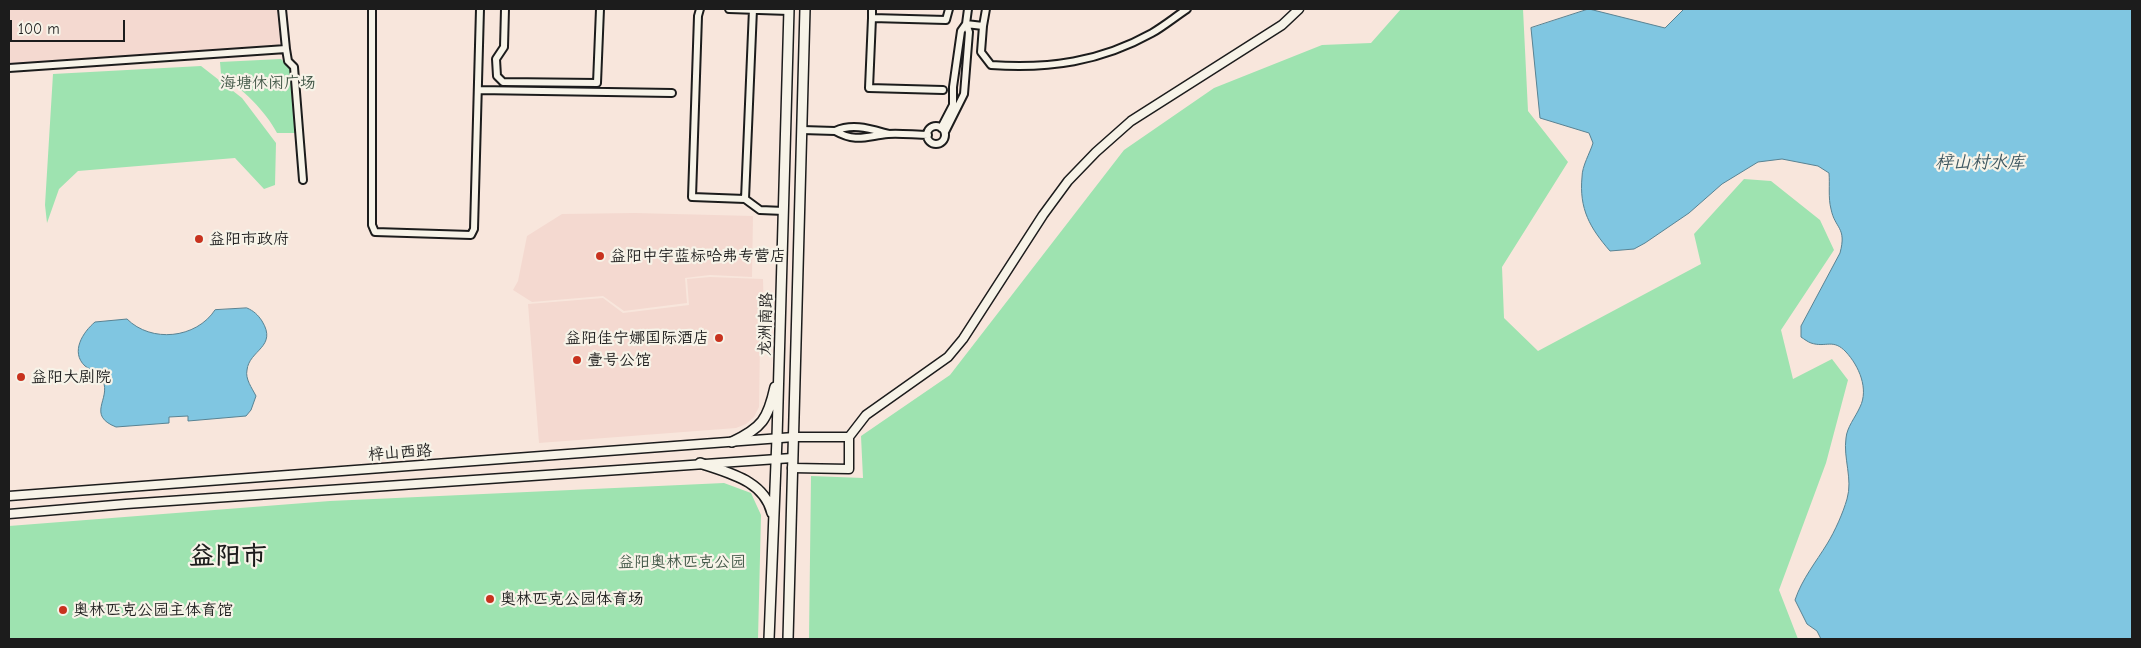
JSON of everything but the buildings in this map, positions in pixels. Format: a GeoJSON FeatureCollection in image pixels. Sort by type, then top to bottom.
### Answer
{"type":"FeatureCollection","features":[{"type":"Feature","properties":{"kind":"main road","name":"龙洲南路"},"geometry":{"type":"LineString","coordinates":[[788,639],[805,9]]}},
{"type":"Feature","properties":{"kind":"main road","name":"龙洲南路"},"geometry":{"type":"LineString","coordinates":[[769,639],[778,438],[789,10]]}},
{"type":"Feature","properties":{"kind":"main road"},"geometry":{"type":"LineString","coordinates":[[732,442],[747,435],[763,423],[771,402],[779,367]]}},
{"type":"Feature","properties":{"kind":"main road"},"geometry":{"type":"LineString","coordinates":[[700,463],[734,475],[757,487],[770,506],[774,521]]}},
{"type":"Feature","properties":{"kind":"street"},"geometry":{"type":"LineString","coordinates":[[282,9],[288,61],[294,67],[303,180]]}},
{"type":"Feature","properties":{"kind":"street"},"geometry":{"type":"LineString","coordinates":[[372,9],[372,226],[375,232],[472,235],[474,230],[480,9]]}},
{"type":"Feature","properties":{"kind":"street"},"geometry":{"type":"LineString","coordinates":[[504,9],[504,47],[496,59],[497,76],[503,82],[597,83],[600,9]]}},
{"type":"Feature","properties":{"kind":"street"},"geometry":{"type":"LineString","coordinates":[[700,9],[698,16],[692,197],[745,199],[760,210],[784,211]]}},
{"type":"Feature","properties":{"kind":"street"},"geometry":{"type":"LineString","coordinates":[[729,9],[789,10]]}},
{"type":"Feature","properties":{"kind":"street"},"geometry":{"type":"LineString","coordinates":[[745,199],[753,9]]}},
{"type":"Feature","properties":{"kind":"street"},"geometry":{"type":"LineString","coordinates":[[872,9],[869,88],[943,90]]}},
{"type":"Feature","properties":{"kind":"street"},"geometry":{"type":"LineString","coordinates":[[872,18],[946,20],[948,9]]}},
{"type":"Feature","properties":{"kind":"street"},"geometry":{"type":"LineString","coordinates":[[928,135],[932,143],[938,144],[944,138],[943,130],[953,105],[953,87],[961,31],[966,24],[968,9]]}},
{"type":"Feature","properties":{"kind":"street"},"geometry":{"type":"LineString","coordinates":[[986,9],[981,52],[991,65],[1023,67],[1074,63],[1113,52],[1152,33],[1187,9]]}},
{"type":"Feature","properties":{"kind":"street"},"geometry":{"type":"LineString","coordinates":[[792,468],[849,469],[850,437],[866,415],[948,357],[963,339],[1043,215],[1068,181],[1096,152],[1131,121],[1282,25],[1299,9]]}},
{"type":"Feature","properties":{"kind":"street"},"geometry":{"type":"LineString","coordinates":[[966,24],[983,26]]}},
{"type":"Feature","properties":{"kind":"street"},"geometry":{"type":"LineString","coordinates":[[943,130],[964,94],[969,32],[966,24]]}},
{"type":"Feature","properties":{"kind":"street"},"geometry":{"type":"LineString","coordinates":[[9,68],[286,50]]}},
{"type":"Feature","properties":{"kind":"street"},"geometry":{"type":"LineString","coordinates":[[478,90],[672,93]]}},
{"type":"Feature","properties":{"kind":"street"},"geometry":{"type":"LineString","coordinates":[[802,130],[835,131],[846,126],[864,127],[889,134]]}},
{"type":"Feature","properties":{"kind":"street"},"geometry":{"type":"LineString","coordinates":[[928,135],[932,128],[943,130]]}},
{"type":"Feature","properties":{"kind":"street"},"geometry":{"type":"LineString","coordinates":[[835,131],[846,137],[865,138],[889,134],[928,135]]}},
{"type":"Feature","properties":{"kind":"street","name":"梓山西路"},"geometry":{"type":"LineString","coordinates":[[9,496],[778,438],[850,437]]}},
{"type":"Feature","properties":{"kind":"street","name":"梓山西路"},"geometry":{"type":"LineString","coordinates":[[9,514],[700,463],[792,458]]}},
{"type":"Feature","properties":{"kind":"shaded area"},"geometry":{"type":"Polygon","coordinates":[[[9,9],[286,9],[292,54],[9,70],[9,9]]]}},
{"type":"Feature","properties":{"kind":"shaded area"},"geometry":{"type":"Polygon","coordinates":[[[635,213],[753,216],[752,277],[710,275],[685,278],[687,303],[624,311],[603,296],[532,302],[513,290],[518,281],[527,236],[562,214],[635,213]]]}},
{"type":"Feature","properties":{"kind":"shaded area"},"geometry":{"type":"Polygon","coordinates":[[[710,277],[763,279],[764,319],[760,341],[759,407],[754,417],[746,424],[736,428],[539,443],[528,304],[603,298],[623,313],[689,305],[687,279],[710,277]]]}},
{"type":"Feature","properties":{"kind":"green space"},"geometry":{"type":"Polygon","coordinates":[[[1401,9],[1523,9],[1528,111],[1568,162],[1502,267],[1504,318],[1538,351],[1701,264],[1694,234],[1744,179],[1771,181],[1820,220],[1834,250],[1781,330],[1793,379],[1832,359],[1848,380],[1826,463],[1779,590],[1798,639],[809,639],[811,476],[863,478],[861,436],[950,375],[1124,150],[1214,88],[1322,45],[1371,43],[1401,9]]]}},
{"type":"Feature","properties":{"kind":"green space","name":"海塘休闲广场"},"geometry":{"type":"Polygon","coordinates":[[[281,59],[290,68],[295,133],[277,133],[252,100],[221,74],[220,62],[281,59]]]}},
{"type":"Feature","properties":{"kind":"green space"},"geometry":{"type":"Polygon","coordinates":[[[201,66],[242,98],[276,143],[275,185],[264,189],[235,158],[78,171],[59,189],[47,223],[45,205],[53,74],[201,66]]]}},
{"type":"Feature","properties":{"kind":"green space","name":"益阳奥林匹克公园"},"geometry":{"type":"Polygon","coordinates":[[[724,483],[751,493],[761,515],[758,639],[9,639],[9,526],[330,501],[724,483]]]}},
{"type":"Feature","properties":{"kind":"water","name":"梓山村水库"},"geometry":{"type":"Polygon","coordinates":[[[1589,9],[1665,28],[1684,9],[2132,9],[2132,639],[1821,639],[1817,631],[1807,624],[1795,600],[1805,578],[1827,544],[1841,516],[1849,491],[1846,438],[1863,400],[1863,385],[1859,371],[1846,352],[1837,345],[1811,343],[1801,337],[1801,326],[1840,253],[1842,244],[1841,233],[1830,205],[1829,173],[1818,166],[1782,159],[1758,162],[1722,184],[1689,213],[1645,243],[1634,249],[1610,251],[1587,217],[1582,199],[1582,173],[1593,143],[1589,133],[1540,118],[1531,28],[1589,9]]]}},
{"type":"Feature","properties":{"kind":"water"},"geometry":{"type":"Polygon","coordinates":[[[247,308],[256,313],[262,321],[267,337],[265,343],[252,358],[247,370],[248,380],[256,396],[251,410],[246,416],[188,421],[188,416],[169,417],[169,423],[116,427],[102,417],[101,406],[105,388],[103,381],[81,361],[78,349],[86,331],[95,322],[127,319],[137,327],[148,332],[173,334],[197,327],[207,320],[215,310],[247,308]]]}},
{"type":"Feature","properties":{"kind":"place","name":"益阳市政府"},"geometry":{"type":"Point","coordinates":[199,239]}},
{"type":"Feature","properties":{"kind":"place","name":"益阳中宇蓝标哈弗专营店"},"geometry":{"type":"Point","coordinates":[600,256]}},
{"type":"Feature","properties":{"kind":"place","name":"益阳佳宁娜国际酒店"},"geometry":{"type":"Point","coordinates":[719,338]}},
{"type":"Feature","properties":{"kind":"place","name":"壹号公馆"},"geometry":{"type":"Point","coordinates":[577,360]}},
{"type":"Feature","properties":{"kind":"place","name":"益阳大剧院"},"geometry":{"type":"Point","coordinates":[21,377]}},
{"type":"Feature","properties":{"kind":"place","name":"奥林匹克公园体育场"},"geometry":{"type":"Point","coordinates":[490,599]}},
{"type":"Feature","properties":{"kind":"place","name":"奥林匹克公园主体育馆"},"geometry":{"type":"Point","coordinates":[63,610]}},
{"type":"Feature","properties":{"kind":"district","name":"益阳市"},"geometry":{"type":"Point","coordinates":[228,557]}}]}
